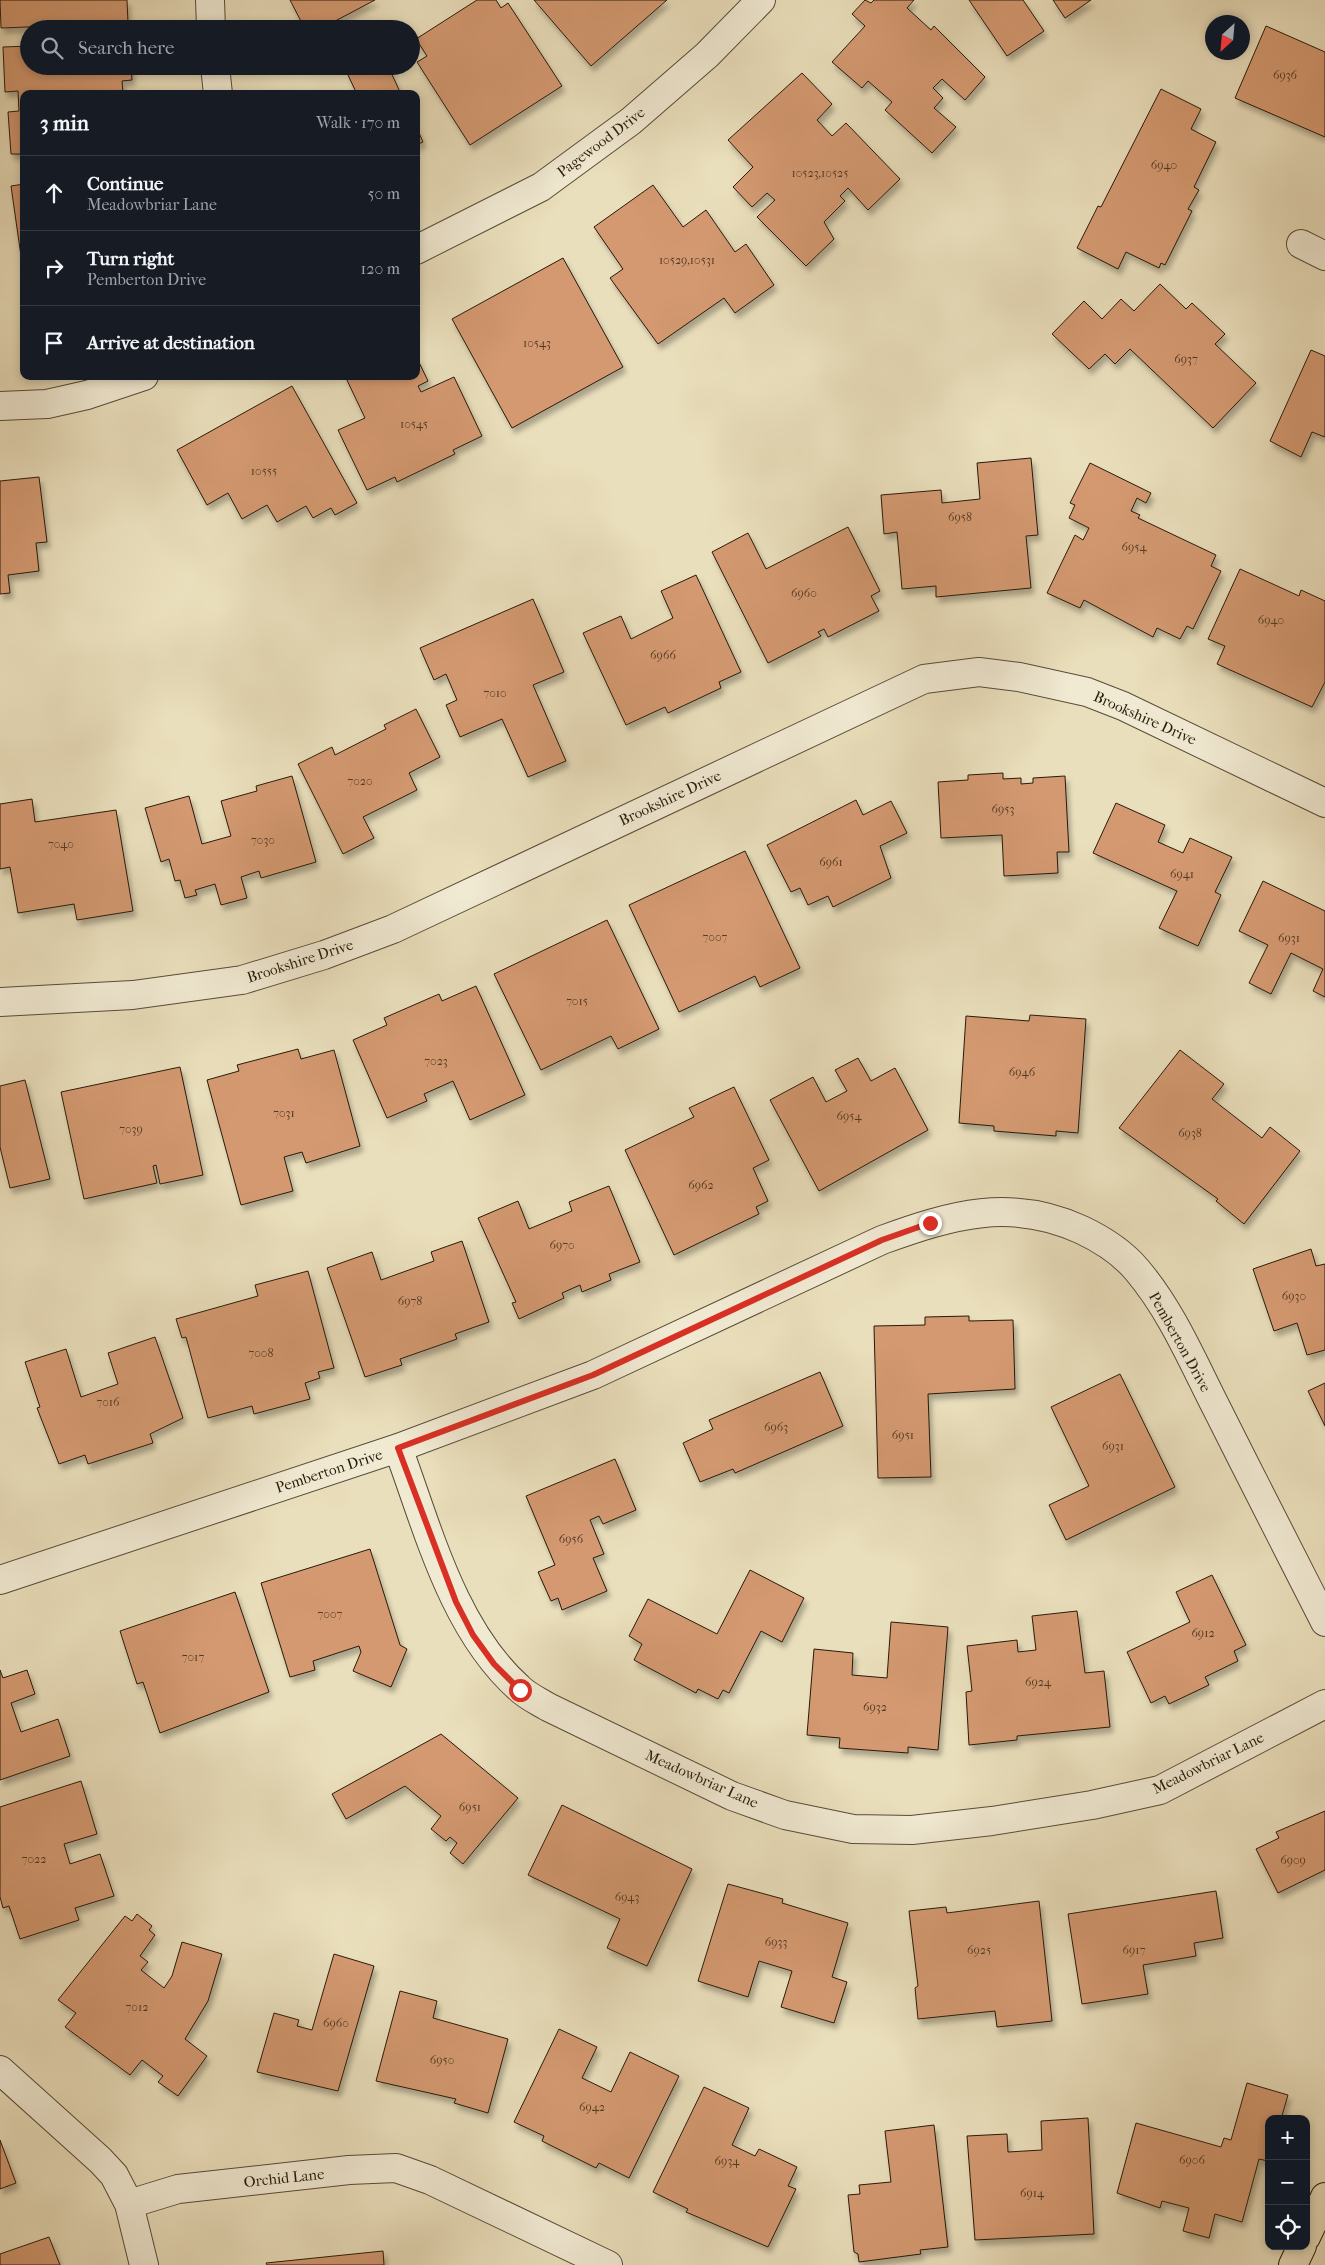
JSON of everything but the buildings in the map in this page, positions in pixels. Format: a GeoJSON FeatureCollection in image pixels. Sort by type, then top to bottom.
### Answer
{"type":"FeatureCollection","features":[{"type":"Feature","properties":{"kind":"main road"},"geometry":{"type":"LineString","coordinates":[[1310,2229],[1325,2197]]}},
{"type":"Feature","properties":{"kind":"main road"},"geometry":{"type":"LineString","coordinates":[[1293,2265],[1300,2250]]}},
{"type":"Feature","properties":{"kind":"street"},"geometry":{"type":"LineString","coordinates":[[210,0],[211,20]]}},
{"type":"Feature","properties":{"kind":"street","name":"Pagewood Drive"},"geometry":{"type":"LineString","coordinates":[[420,248],[548,181],[631,121],[707,55],[761,0]]}},
{"type":"Feature","properties":{"kind":"street"},"geometry":{"type":"LineString","coordinates":[[216,75],[218,90]]}},
{"type":"Feature","properties":{"kind":"street"},"geometry":{"type":"LineString","coordinates":[[1301,244],[1325,256]]}},
{"type":"Feature","properties":{"kind":"street"},"geometry":{"type":"LineString","coordinates":[[0,406],[47,404],[87,395],[132,380]]}},
{"type":"Feature","properties":{"kind":"street","name":"Brookshire Drive"},"geometry":{"type":"LineString","coordinates":[[0,1002],[133,995],[242,980],[324,956],[393,928],[924,679],[979,672],[1020,677],[1087,692],[1123,706],[1325,803]]}},
{"type":"Feature","properties":{"kind":"street","name":"Pemberton Drive"},"geometry":{"type":"LineString","coordinates":[[0,1580],[398,1448],[593,1375],[890,1238],[930,1223],[968,1214],[1002,1211],[1032,1213],[1062,1221],[1116,1249],[1136,1269],[1152,1290],[1177,1330],[1325,1622]]}},
{"type":"Feature","properties":{"kind":"street","name":"Meadowbriar Lane"},"geometry":{"type":"LineString","coordinates":[[398,1448],[456,1602],[473,1635],[494,1664],[520,1690],[548,1707],[732,1796],[785,1815],[853,1829],[912,1830],[992,1821],[1092,1805],[1160,1790],[1325,1704]]}},
{"type":"Feature","properties":{"kind":"street"},"geometry":{"type":"LineString","coordinates":[[0,2070],[100,2160],[114,2175],[129,2204],[144,2265]]}},
{"type":"Feature","properties":{"kind":"street","name":"Orchid Lane"},"geometry":{"type":"LineString","coordinates":[[129,2204],[178,2189],[349,2170],[396,2168],[430,2180],[608,2265]]}},
{"type":"Feature","properties":{"kind":"route"},"geometry":{"type":"LineString","coordinates":[[520,1690],[494,1664],[473,1635],[456,1602],[398,1448],[593,1375],[882,1240],[930,1223]]}}]}
